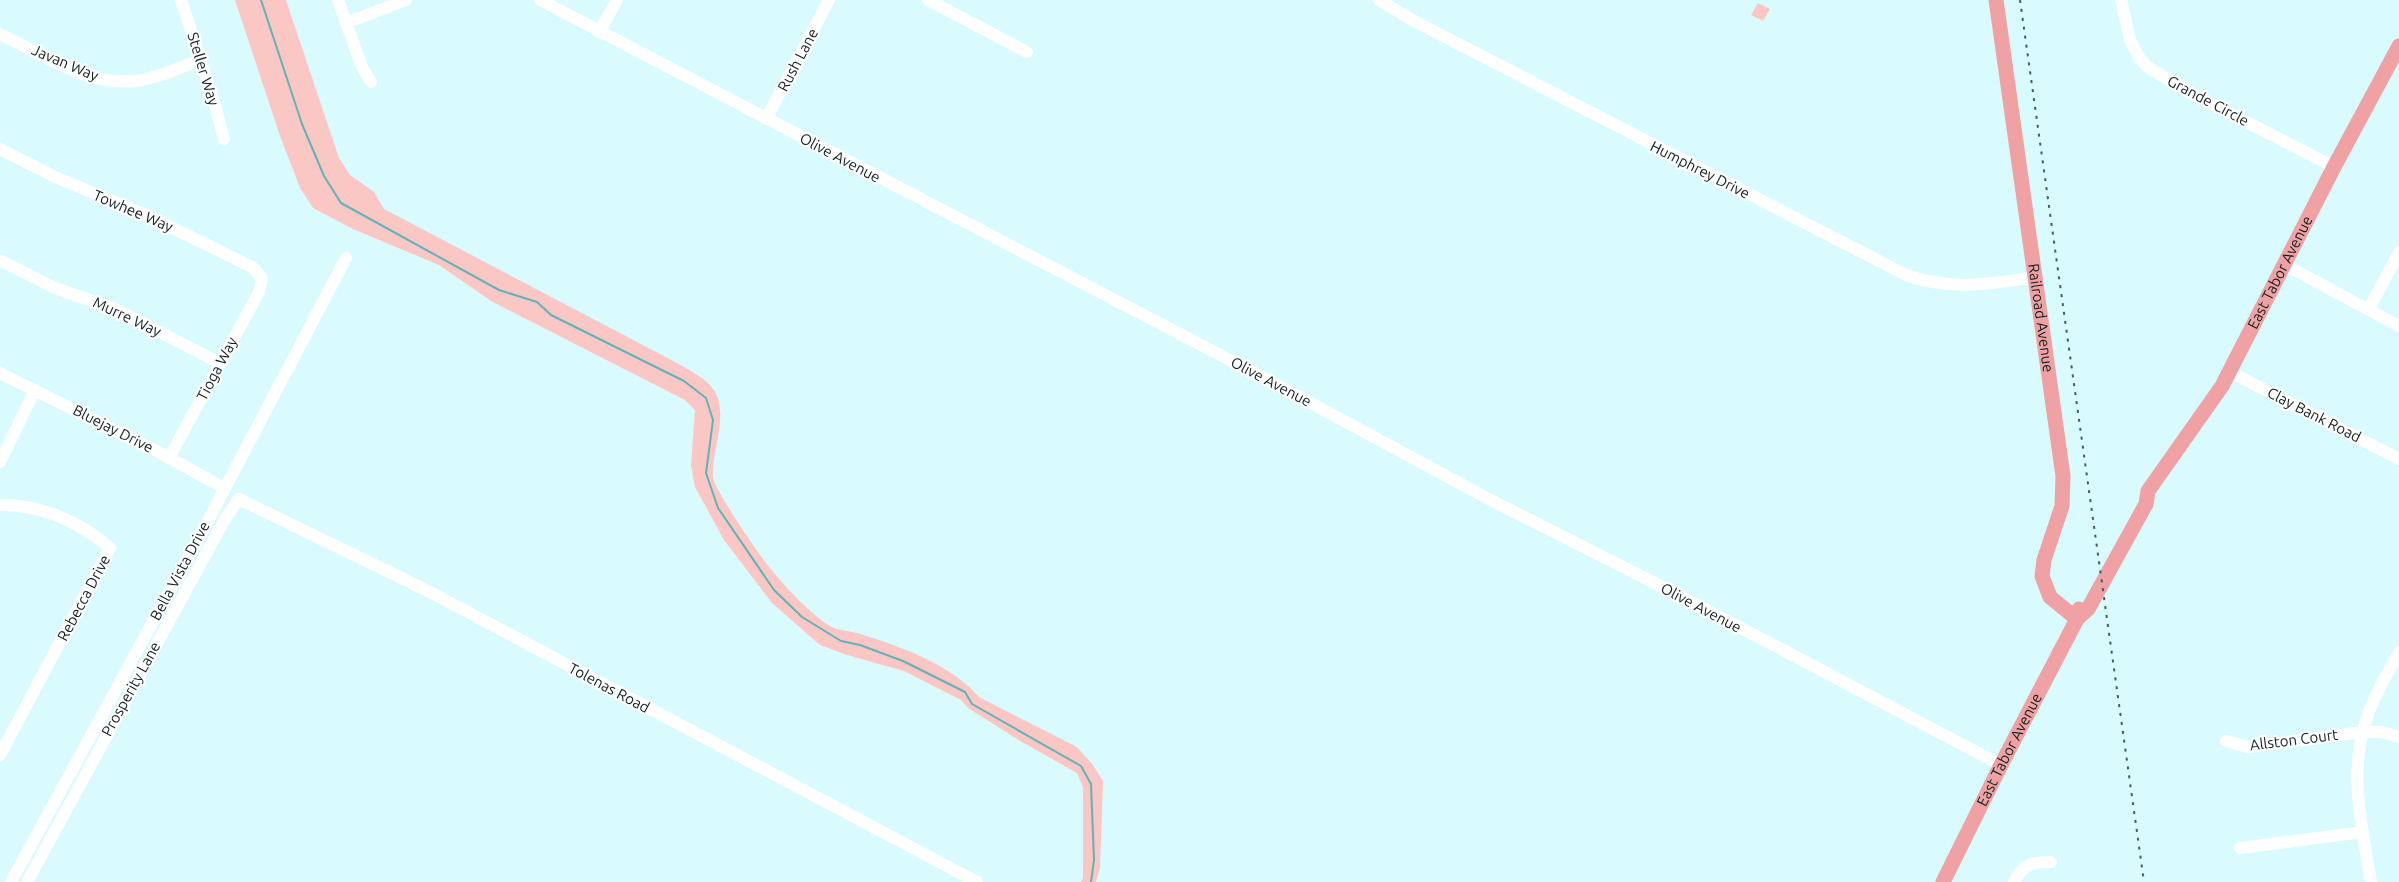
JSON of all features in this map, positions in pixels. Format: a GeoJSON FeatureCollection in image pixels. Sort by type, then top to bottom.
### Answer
{"type":"FeatureCollection","features":[{"type":"Feature","properties":{"kind":"main road","name":"Railroad Avenue"},"geometry":{"type":"LineString","coordinates":[[1996,0],[2064,493],[2044,560],[2042,576],[2050,597],[2078,619]]}},
{"type":"Feature","properties":{"kind":"main road","name":"East Tabor Avenue"},"geometry":{"type":"LineString","coordinates":[[1943,882],[2001,765],[2078,619],[2088,609],[2146,504],[2148,491],[2230,372],[2334,167],[2399,46]]}},
{"type":"Feature","properties":{"kind":"street","name":"Steller Way"},"geometry":{"type":"LineString","coordinates":[[181,0],[224,139]]}},
{"type":"Feature","properties":{"kind":"street"},"geometry":{"type":"LineString","coordinates":[[338,0],[362,67],[371,82]]}},
{"type":"Feature","properties":{"kind":"street"},"geometry":{"type":"LineString","coordinates":[[346,23],[406,0]]}},
{"type":"Feature","properties":{"kind":"street","name":"Olive Avenue"},"geometry":{"type":"LineString","coordinates":[[540,0],[2001,765]]}},
{"type":"Feature","properties":{"kind":"street"},"geometry":{"type":"LineString","coordinates":[[599,32],[617,0]]}},
{"type":"Feature","properties":{"kind":"street","name":"Rush Lane"},"geometry":{"type":"LineString","coordinates":[[766,119],[829,0]]}},
{"type":"Feature","properties":{"kind":"street"},"geometry":{"type":"LineString","coordinates":[[928,0],[1027,52]]}},
{"type":"Feature","properties":{"kind":"street","name":"Humphrey Drive"},"geometry":{"type":"LineString","coordinates":[[1379,0],[1416,22],[1906,275],[1926,282],[1970,285],[2036,278]]}},
{"type":"Feature","properties":{"kind":"street","name":"Grande Circle"},"geometry":{"type":"LineString","coordinates":[[2121,0],[2130,40],[2140,59],[2149,68],[2334,167]]}},
{"type":"Feature","properties":{"kind":"street","name":"Javan Way"},"geometry":{"type":"LineString","coordinates":[[0,34],[83,75],[110,82],[137,81],[201,60]]}},
{"type":"Feature","properties":{"kind":"street","name":"Towhee Way"},"geometry":{"type":"LineString","coordinates":[[0,149],[53,176],[148,216],[252,267],[262,278]]}},
{"type":"Feature","properties":{"kind":"street"},"geometry":{"type":"LineString","coordinates":[[2369,309],[2399,252]]}},
{"type":"Feature","properties":{"kind":"street","name":"Bella Vista Drive"},"geometry":{"type":"LineString","coordinates":[[11,882],[346,258]]}},
{"type":"Feature","properties":{"kind":"street","name":"Murre Way"},"geometry":{"type":"LineString","coordinates":[[0,260],[55,288],[115,309],[220,363]]}},
{"type":"Feature","properties":{"kind":"street"},"geometry":{"type":"LineString","coordinates":[[2285,265],[2399,326]]}},
{"type":"Feature","properties":{"kind":"street","name":"Tioga Way"},"geometry":{"type":"LineString","coordinates":[[169,458],[259,292],[262,278]]}},
{"type":"Feature","properties":{"kind":"street","name":"Clay Bank Road"},"geometry":{"type":"LineString","coordinates":[[2230,372],[2399,459]]}},
{"type":"Feature","properties":{"kind":"street","name":"Bluejay Drive"},"geometry":{"type":"LineString","coordinates":[[0,373],[224,488]]}},
{"type":"Feature","properties":{"kind":"street"},"geometry":{"type":"LineString","coordinates":[[0,462],[35,390]]}},
{"type":"Feature","properties":{"kind":"street","name":"Prosperity Lane"},"geometry":{"type":"LineString","coordinates":[[27,882],[202,559],[239,499]]}},
{"type":"Feature","properties":{"kind":"street","name":"Tolenas Road"},"geometry":{"type":"LineString","coordinates":[[239,499],[428,591],[976,882]]}},
{"type":"Feature","properties":{"kind":"street","name":"Rebecca Drive"},"geometry":{"type":"LineString","coordinates":[[0,505],[21,504],[46,511],[99,538],[110,548],[0,755]]}},
{"type":"Feature","properties":{"kind":"street"},"geometry":{"type":"LineString","coordinates":[[2371,882],[2358,786],[2358,760],[2363,732],[2372,703],[2399,652]]}},
{"type":"Feature","properties":{"kind":"street","name":"Allston Court"},"geometry":{"type":"LineString","coordinates":[[2226,741],[2248,747],[2363,732],[2382,732],[2399,737]]}},
{"type":"Feature","properties":{"kind":"street"},"geometry":{"type":"LineString","coordinates":[[2240,848],[2363,832]]}},
{"type":"Feature","properties":{"kind":"street"},"geometry":{"type":"LineString","coordinates":[[2014,882],[2019,871],[2027,865],[2034,862],[2050,862]]}},
{"type":"Feature","properties":{"kind":"shaded area"},"geometry":{"type":"Polygon","coordinates":[[[235,0],[286,0],[339,158],[350,175],[374,192],[384,209],[679,364],[709,384],[716,394],[720,417],[713,466],[713,477],[716,484],[738,523],[765,562],[809,610],[834,628],[875,639],[940,666],[955,675],[979,697],[1077,747],[1103,781],[1100,868],[1096,882],[1081,882],[1083,878],[1083,787],[1077,773],[1022,742],[968,708],[961,700],[904,671],[820,645],[772,603],[724,540],[695,487],[691,466],[695,410],[685,400],[491,301],[439,265],[353,229],[313,208],[300,188],[279,133],[235,0]]]}},
{"type":"Feature","properties":{"kind":"shaded area"},"geometry":{"type":"Polygon","coordinates":[[[1758,3],[1770,9],[1763,21],[1751,15],[1758,3]]]}},
{"type":"Feature","properties":{"kind":"waterway"},"geometry":{"type":"LineString","coordinates":[[261,0],[302,124],[324,176],[341,203],[499,290],[537,302],[551,315],[684,381],[706,398],[713,420],[706,473],[718,508],[774,590],[802,617],[841,641],[860,645],[903,661],[965,692],[972,704],[1081,766],[1091,784],[1094,860],[1091,882]]}},
{"type":"Feature","properties":{"kind":"railway"},"geometry":{"type":"LineString","coordinates":[[2020,0],[2144,882]]}}]}
